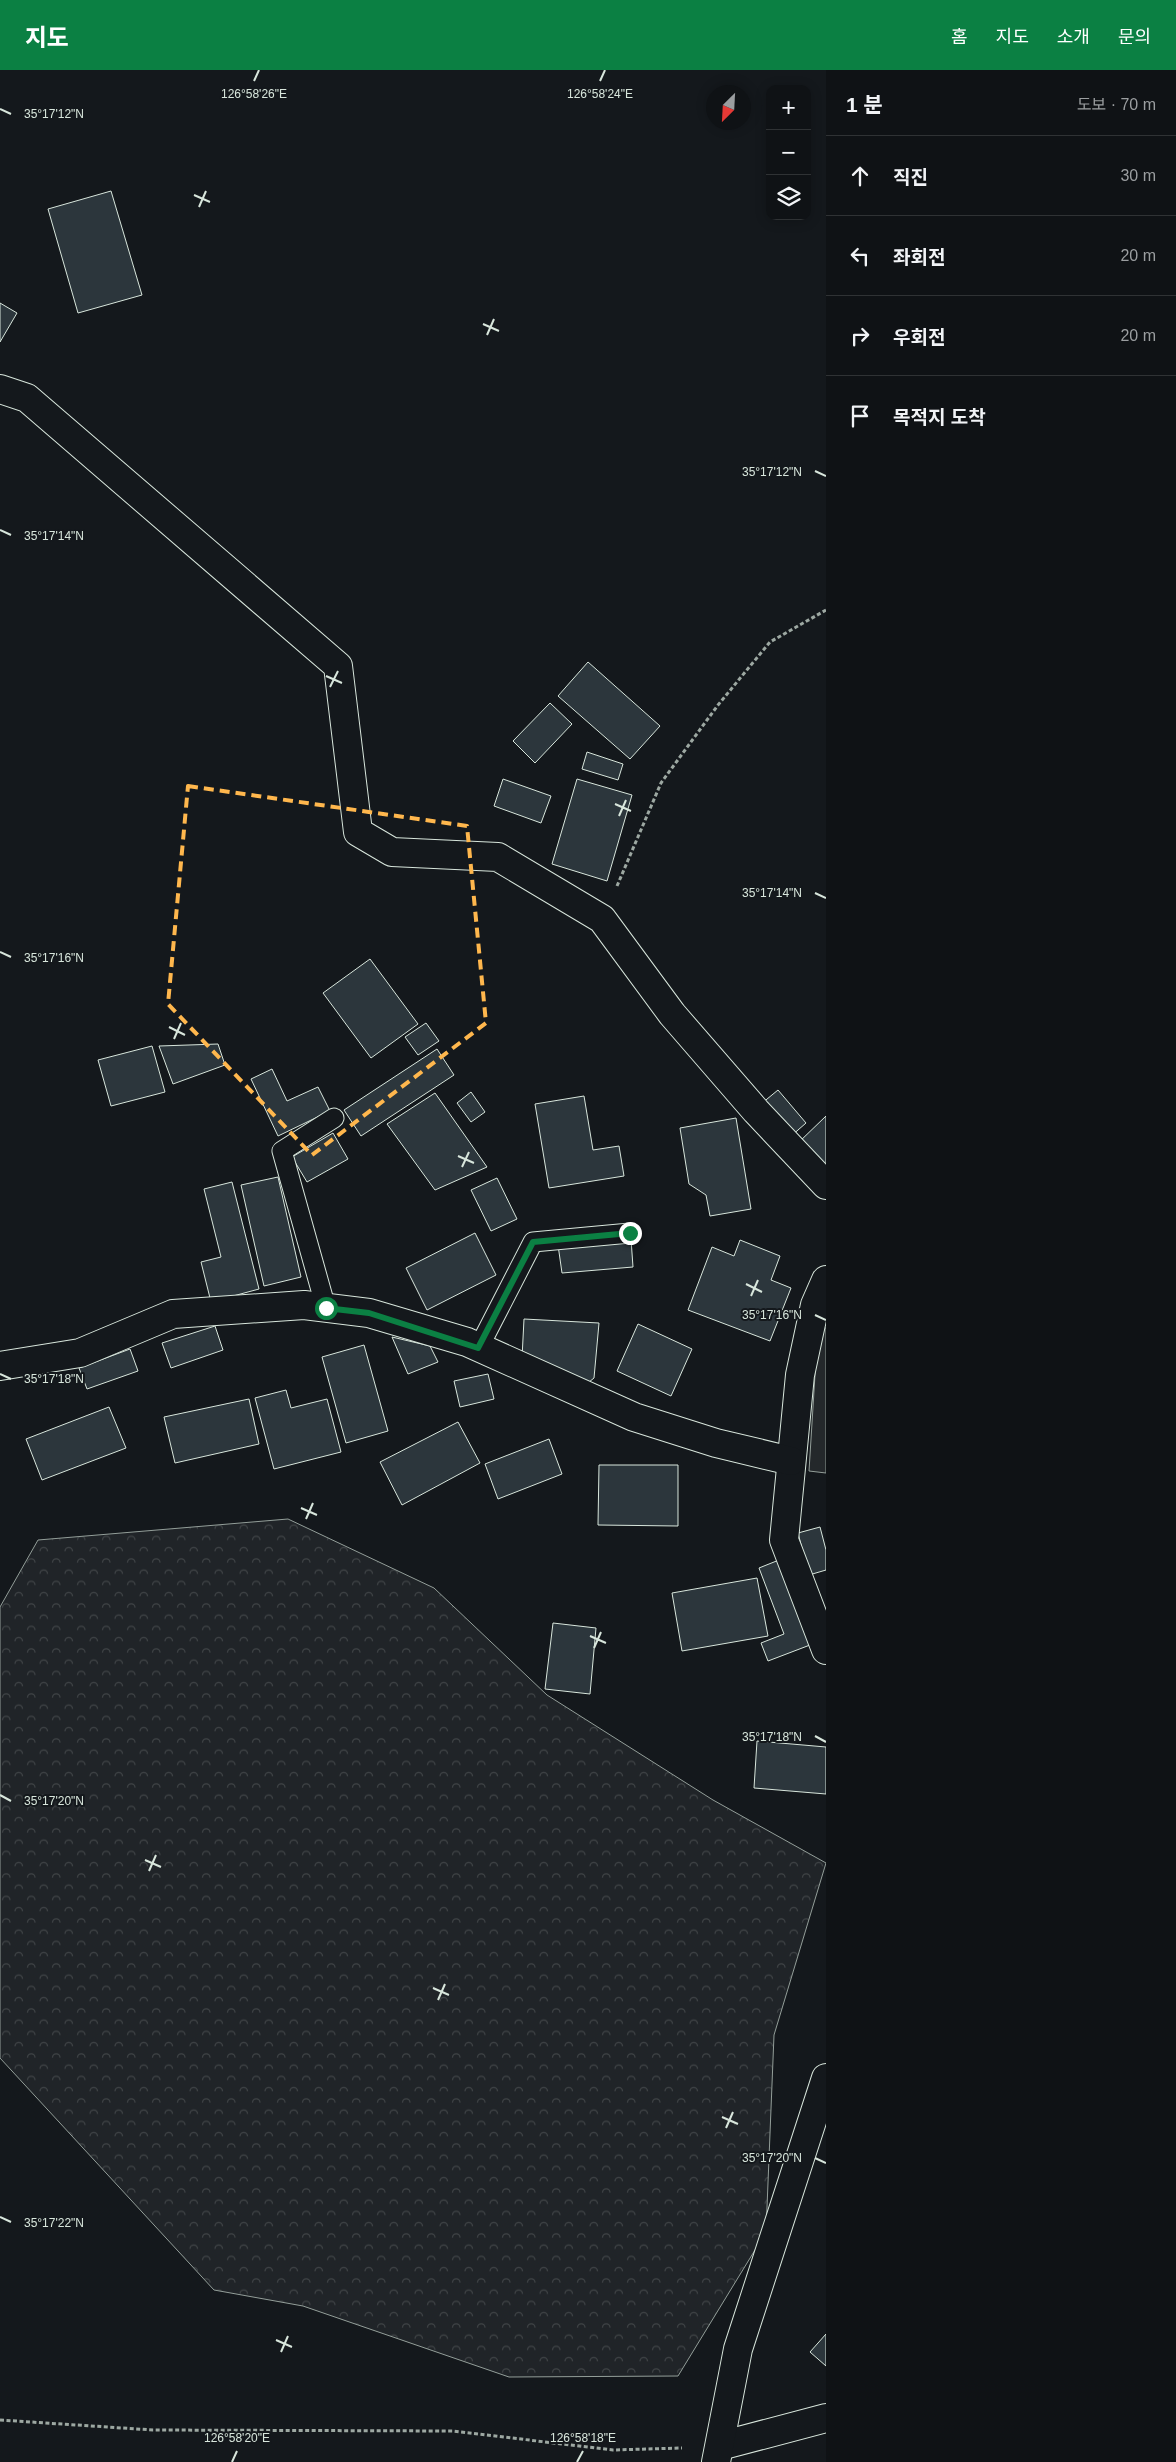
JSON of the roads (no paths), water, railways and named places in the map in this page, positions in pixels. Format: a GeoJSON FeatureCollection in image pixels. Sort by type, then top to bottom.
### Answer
{"type":"FeatureCollection","features":[{"type":"Feature","properties":{"kind":"street"},"geometry":{"type":"LineString","coordinates":[[0,389],[27,398],[338,666],[358,832],[392,852],[498,857],[602,919],[672,1014],[756,1111],[826,1185]]}},
{"type":"Feature","properties":{"kind":"street"},"geometry":{"type":"LineString","coordinates":[[826,1280],[815,1304],[800,1374],[784,1540],[826,1650]]}},
{"type":"Feature","properties":{"kind":"street"},"geometry":{"type":"LineString","coordinates":[[0,1366],[80,1353],[173,1314],[304,1305],[369,1313],[478,1348],[634,1417],[716,1443],[792,1461]]}},
{"type":"Feature","properties":{"kind":"street"},"geometry":{"type":"LineString","coordinates":[[826,2078],[738,2349],[718,2454],[826,2418]]}},
{"type":"Feature","properties":{"kind":"lane"},"geometry":{"type":"LineString","coordinates":[[326,1308],[282,1151],[334,1118]]}},
{"type":"Feature","properties":{"kind":"lane"},"geometry":{"type":"LineString","coordinates":[[478,1348],[533,1242],[630,1233]]}}]}
